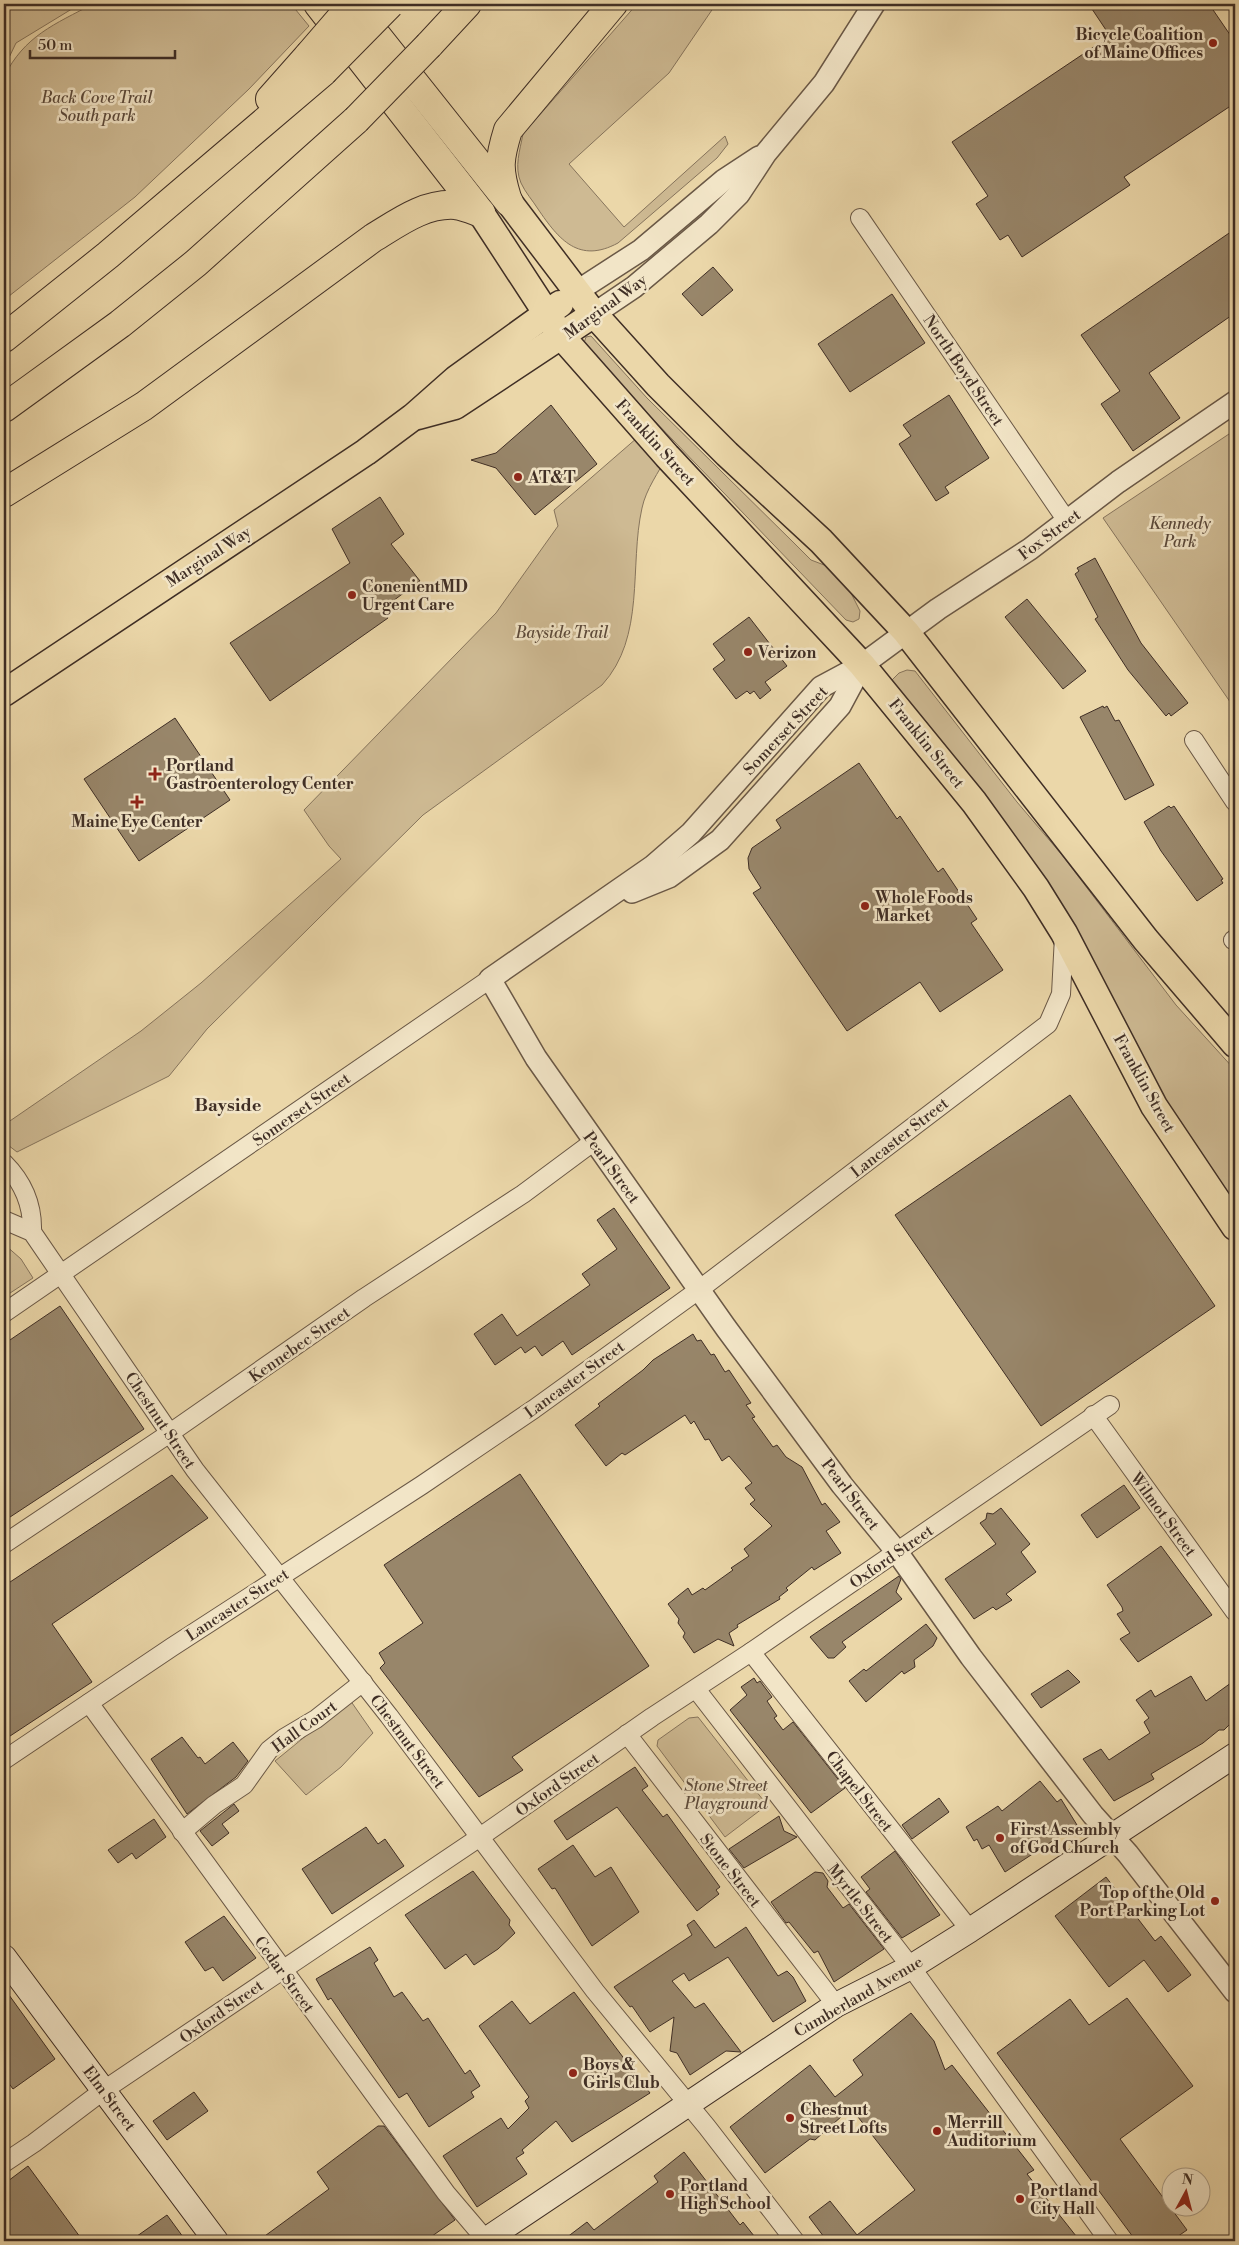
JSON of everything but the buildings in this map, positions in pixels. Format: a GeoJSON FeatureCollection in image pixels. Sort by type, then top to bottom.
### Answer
{"type":"FeatureCollection","features":[{"type":"Feature","properties":{"kind":"highway"},"geometry":{"type":"LineString","coordinates":[[318,4],[481,213]]}},
{"type":"Feature","properties":{"kind":"highway"},"geometry":{"type":"LineString","coordinates":[[316,64],[352,4],[508,202]]}},
{"type":"Feature","properties":{"kind":"highway"},"geometry":{"type":"LineString","coordinates":[[4,338],[108,255],[214,163],[316,64],[390,4]]}},
{"type":"Feature","properties":{"kind":"highway"},"geometry":{"type":"LineString","coordinates":[[4,408],[120,324],[196,263],[356,120],[467,4]]}},
{"type":"Feature","properties":{"kind":"highway"},"geometry":{"type":"LineString","coordinates":[[508,202],[500,174],[501,151],[508,130],[613,4]]}},
{"type":"Feature","properties":{"kind":"highway"},"geometry":{"type":"LineString","coordinates":[[4,493],[144,406],[387,230],[423,210],[440,206],[456,205],[481,213]]}},
{"type":"Feature","properties":{"kind":"main road"},"geometry":{"type":"LineString","coordinates":[[508,202],[594,314],[658,385],[727,454],[821,541],[906,632],[1146,940],[1235,1044]]}},
{"type":"Feature","properties":{"kind":"main road","name":"Franklin Street"},"geometry":{"type":"LineString","coordinates":[[481,213],[562,337],[680,470],[862,665],[974,802],[1036,888],[1064,933],[1154,1106],[1235,1227]]}},
{"type":"Feature","properties":{"kind":"main road","name":"Marginal Way"},"geometry":{"type":"LineString","coordinates":[[4,693],[366,452],[412,418],[456,379],[576,292]]}},
{"type":"Feature","properties":{"kind":"main road","name":"Marginal Way"},"geometry":{"type":"LineString","coordinates":[[412,418],[456,406],[594,314]]}},
{"type":"Feature","properties":{"kind":"main road","name":"Cumberland Avenue"},"geometry":{"type":"LineString","coordinates":[[485,2240],[836,2005],[911,1967],[1235,1755]]}},
{"type":"Feature","properties":{"kind":"main road","name":"Elm Street"},"geometry":{"type":"LineString","coordinates":[[4,1957],[216,2241]]}},
{"type":"Feature","properties":{"kind":"street","name":"Marginal Way"},"geometry":{"type":"LineString","coordinates":[[594,314],[634,287],[709,224],[739,194],[766,153],[824,83],[874,4]]}},
{"type":"Feature","properties":{"kind":"street","name":"Marginal Way"},"geometry":{"type":"LineString","coordinates":[[576,292],[641,250],[724,180],[766,153]]}},
{"type":"Feature","properties":{"kind":"street","name":"North Boyd Street"},"geometry":{"type":"LineString","coordinates":[[860,218],[1067,521]]}},
{"type":"Feature","properties":{"kind":"street","name":"Fox Street"},"geometry":{"type":"LineString","coordinates":[[862,665],[906,632],[1030,550],[1118,482],[1235,402]]}},
{"type":"Feature","properties":{"kind":"street","name":"Somerset Street"},"geometry":{"type":"LineString","coordinates":[[4,1313],[599,905],[669,877],[720,840],[840,706],[862,665]]}},
{"type":"Feature","properties":{"kind":"street"},"geometry":{"type":"LineString","coordinates":[[1194,740],[1235,802]]}},
{"type":"Feature","properties":{"kind":"street","name":"Lancaster Street"},"geometry":{"type":"LineString","coordinates":[[4,1760],[486,1441],[700,1289],[1048,1024],[1060,994],[1064,933]]}},
{"type":"Feature","properties":{"kind":"street","name":"Pearl Street"},"geometry":{"type":"LineString","coordinates":[[490,979],[536,1058],[593,1142],[842,1485],[897,1552],[971,1657],[1110,1836],[1128,1854],[1235,1992]]}},
{"type":"Feature","properties":{"kind":"street","name":"Kennebec Street"},"geometry":{"type":"LineString","coordinates":[[4,1544],[170,1433],[364,1298],[523,1194],[593,1142]]}},
{"type":"Feature","properties":{"kind":"street"},"geometry":{"type":"LineString","coordinates":[[4,1163],[17,1179],[30,1203],[32,1232],[4,1220]]}},
{"type":"Feature","properties":{"kind":"street","name":"Chestnut Street"},"geometry":{"type":"LineString","coordinates":[[32,1232],[195,1470],[363,1682],[596,1991],[689,2104],[795,2241]]}},
{"type":"Feature","properties":{"kind":"street","name":"Oxford Street"},"geometry":{"type":"LineString","coordinates":[[4,2163],[34,2143],[104,2090],[281,1969],[480,1837],[627,1734],[751,1652],[1110,1405]]}},
{"type":"Feature","properties":{"kind":"street","name":"Wilmot Street"},"geometry":{"type":"LineString","coordinates":[[1093,1415],[1235,1612]]}},
{"type":"Feature","properties":{"kind":"street","name":"Chapel Street"},"geometry":{"type":"LineString","coordinates":[[751,1652],[970,1930]]}},
{"type":"Feature","properties":{"kind":"street","name":"Hall Court"},"geometry":{"type":"LineString","coordinates":[[182,1832],[214,1805],[244,1785],[269,1750],[276,1744],[316,1719],[363,1682]]}},
{"type":"Feature","properties":{"kind":"street","name":"Myrtle Street"},"geometry":{"type":"LineString","coordinates":[[696,1689],[911,1967],[1109,2241]]}},
{"type":"Feature","properties":{"kind":"street","name":"Cedar Street"},"geometry":{"type":"LineString","coordinates":[[89,1703],[446,2193],[485,2240]]}},
{"type":"Feature","properties":{"kind":"street","name":"Stone Street"},"geometry":{"type":"LineString","coordinates":[[627,1734],[836,2005]]}},
{"type":"Feature","properties":{"kind":"green space"},"geometry":{"type":"Polygon","coordinates":[[[4,4],[80,4],[16,43],[4,68],[4,4]]]}},
{"type":"Feature","properties":{"kind":"green space","name":"Back Cove Trail South park"},"geometry":{"type":"Polygon","coordinates":[[[93,4],[291,4],[309,26],[249,89],[135,197],[4,300],[4,77],[21,51],[31,41],[53,25],[93,4]]]}},
{"type":"Feature","properties":{"kind":"green space"},"geometry":{"type":"Polygon","coordinates":[[[637,4],[716,4],[669,73],[569,164],[624,227],[725,136],[728,144],[717,158],[618,243],[604,249],[581,250],[571,246],[562,239],[546,220],[523,186],[519,177],[518,165],[523,134],[637,4]]]}},
{"type":"Feature","properties":{"kind":"green space"},"geometry":{"type":"Polygon","coordinates":[[[591,336],[647,398],[811,560],[832,568],[847,585],[860,611],[859,619],[853,622],[846,620],[623,388],[584,343],[586,337],[591,336]]]}},
{"type":"Feature","properties":{"kind":"green space","name":"Kennedy Park"},"geometry":{"type":"Polygon","coordinates":[[[1235,430],[1235,709],[1103,518],[1235,430]]]}},
{"type":"Feature","properties":{"kind":"green space","name":"Bayside Trail"},"geometry":{"type":"Polygon","coordinates":[[[645,431],[667,456],[650,487],[642,508],[638,530],[634,600],[631,623],[625,645],[616,666],[602,685],[423,815],[207,1029],[169,1076],[17,1152],[4,1142],[4,1125],[141,1031],[201,983],[341,859],[329,846],[304,810],[496,613],[558,526],[554,510],[645,431]]]}},
{"type":"Feature","properties":{"kind":"green space"},"geometry":{"type":"Polygon","coordinates":[[[907,670],[915,671],[1017,802],[1062,855],[1176,1005],[1235,1070],[1235,1209],[1160,1098],[1074,924],[973,784],[892,684],[892,680],[899,673],[907,670]]]}},
{"type":"Feature","properties":{"kind":"green space"},"geometry":{"type":"Polygon","coordinates":[[[4,1244],[21,1259],[33,1278],[4,1297],[4,1244]]]}},
{"type":"Feature","properties":{"kind":"green space"},"geometry":{"type":"Polygon","coordinates":[[[350,1700],[373,1733],[341,1767],[306,1795],[275,1761],[350,1700]]]}},
{"type":"Feature","properties":{"kind":"green space","name":"Stone Street Playground"},"geometry":{"type":"Polygon","coordinates":[[[698,1717],[767,1805],[725,1837],[657,1746],[658,1740],[689,1718],[698,1717]]]}},
{"type":"Feature","properties":{"kind":"place","name":"Bicycle Coalition of Maine Offices"},"geometry":{"type":"Point","coordinates":[1213,43]}},
{"type":"Feature","properties":{"kind":"place","name":"AT&T"},"geometry":{"type":"Point","coordinates":[518,477]}},
{"type":"Feature","properties":{"kind":"place","name":"ConenientMD Urgent Care"},"geometry":{"type":"Point","coordinates":[352,595]}},
{"type":"Feature","properties":{"kind":"place","name":"Verizon"},"geometry":{"type":"Point","coordinates":[748,652]}},
{"type":"Feature","properties":{"kind":"place","name":"Portland Gastroenterology Center"},"geometry":{"type":"Point","coordinates":[155,774]}},
{"type":"Feature","properties":{"kind":"place","name":"Maine Eye Center"},"geometry":{"type":"Point","coordinates":[137,802]}},
{"type":"Feature","properties":{"kind":"place","name":"Whole Foods Market"},"geometry":{"type":"Point","coordinates":[865,906]}},
{"type":"Feature","properties":{"kind":"place","name":"First Assembly of God Church"},"geometry":{"type":"Point","coordinates":[1000,1838]}},
{"type":"Feature","properties":{"kind":"place","name":"Top of the Old Port Parking Lot"},"geometry":{"type":"Point","coordinates":[1215,1901]}},
{"type":"Feature","properties":{"kind":"place","name":"Boys & Girls Club"},"geometry":{"type":"Point","coordinates":[573,2073]}},
{"type":"Feature","properties":{"kind":"place","name":"Chestnut Street Lofts"},"geometry":{"type":"Point","coordinates":[790,2118]}},
{"type":"Feature","properties":{"kind":"place","name":"Merrill Auditorium"},"geometry":{"type":"Point","coordinates":[937,2131]}},
{"type":"Feature","properties":{"kind":"place","name":"Portland High School"},"geometry":{"type":"Point","coordinates":[670,2194]}},
{"type":"Feature","properties":{"kind":"place","name":"Portland City Hall"},"geometry":{"type":"Point","coordinates":[1020,2199]}},
{"type":"Feature","properties":{"kind":"district","name":"Bayside"},"geometry":{"type":"Point","coordinates":[228,1105]}}]}
